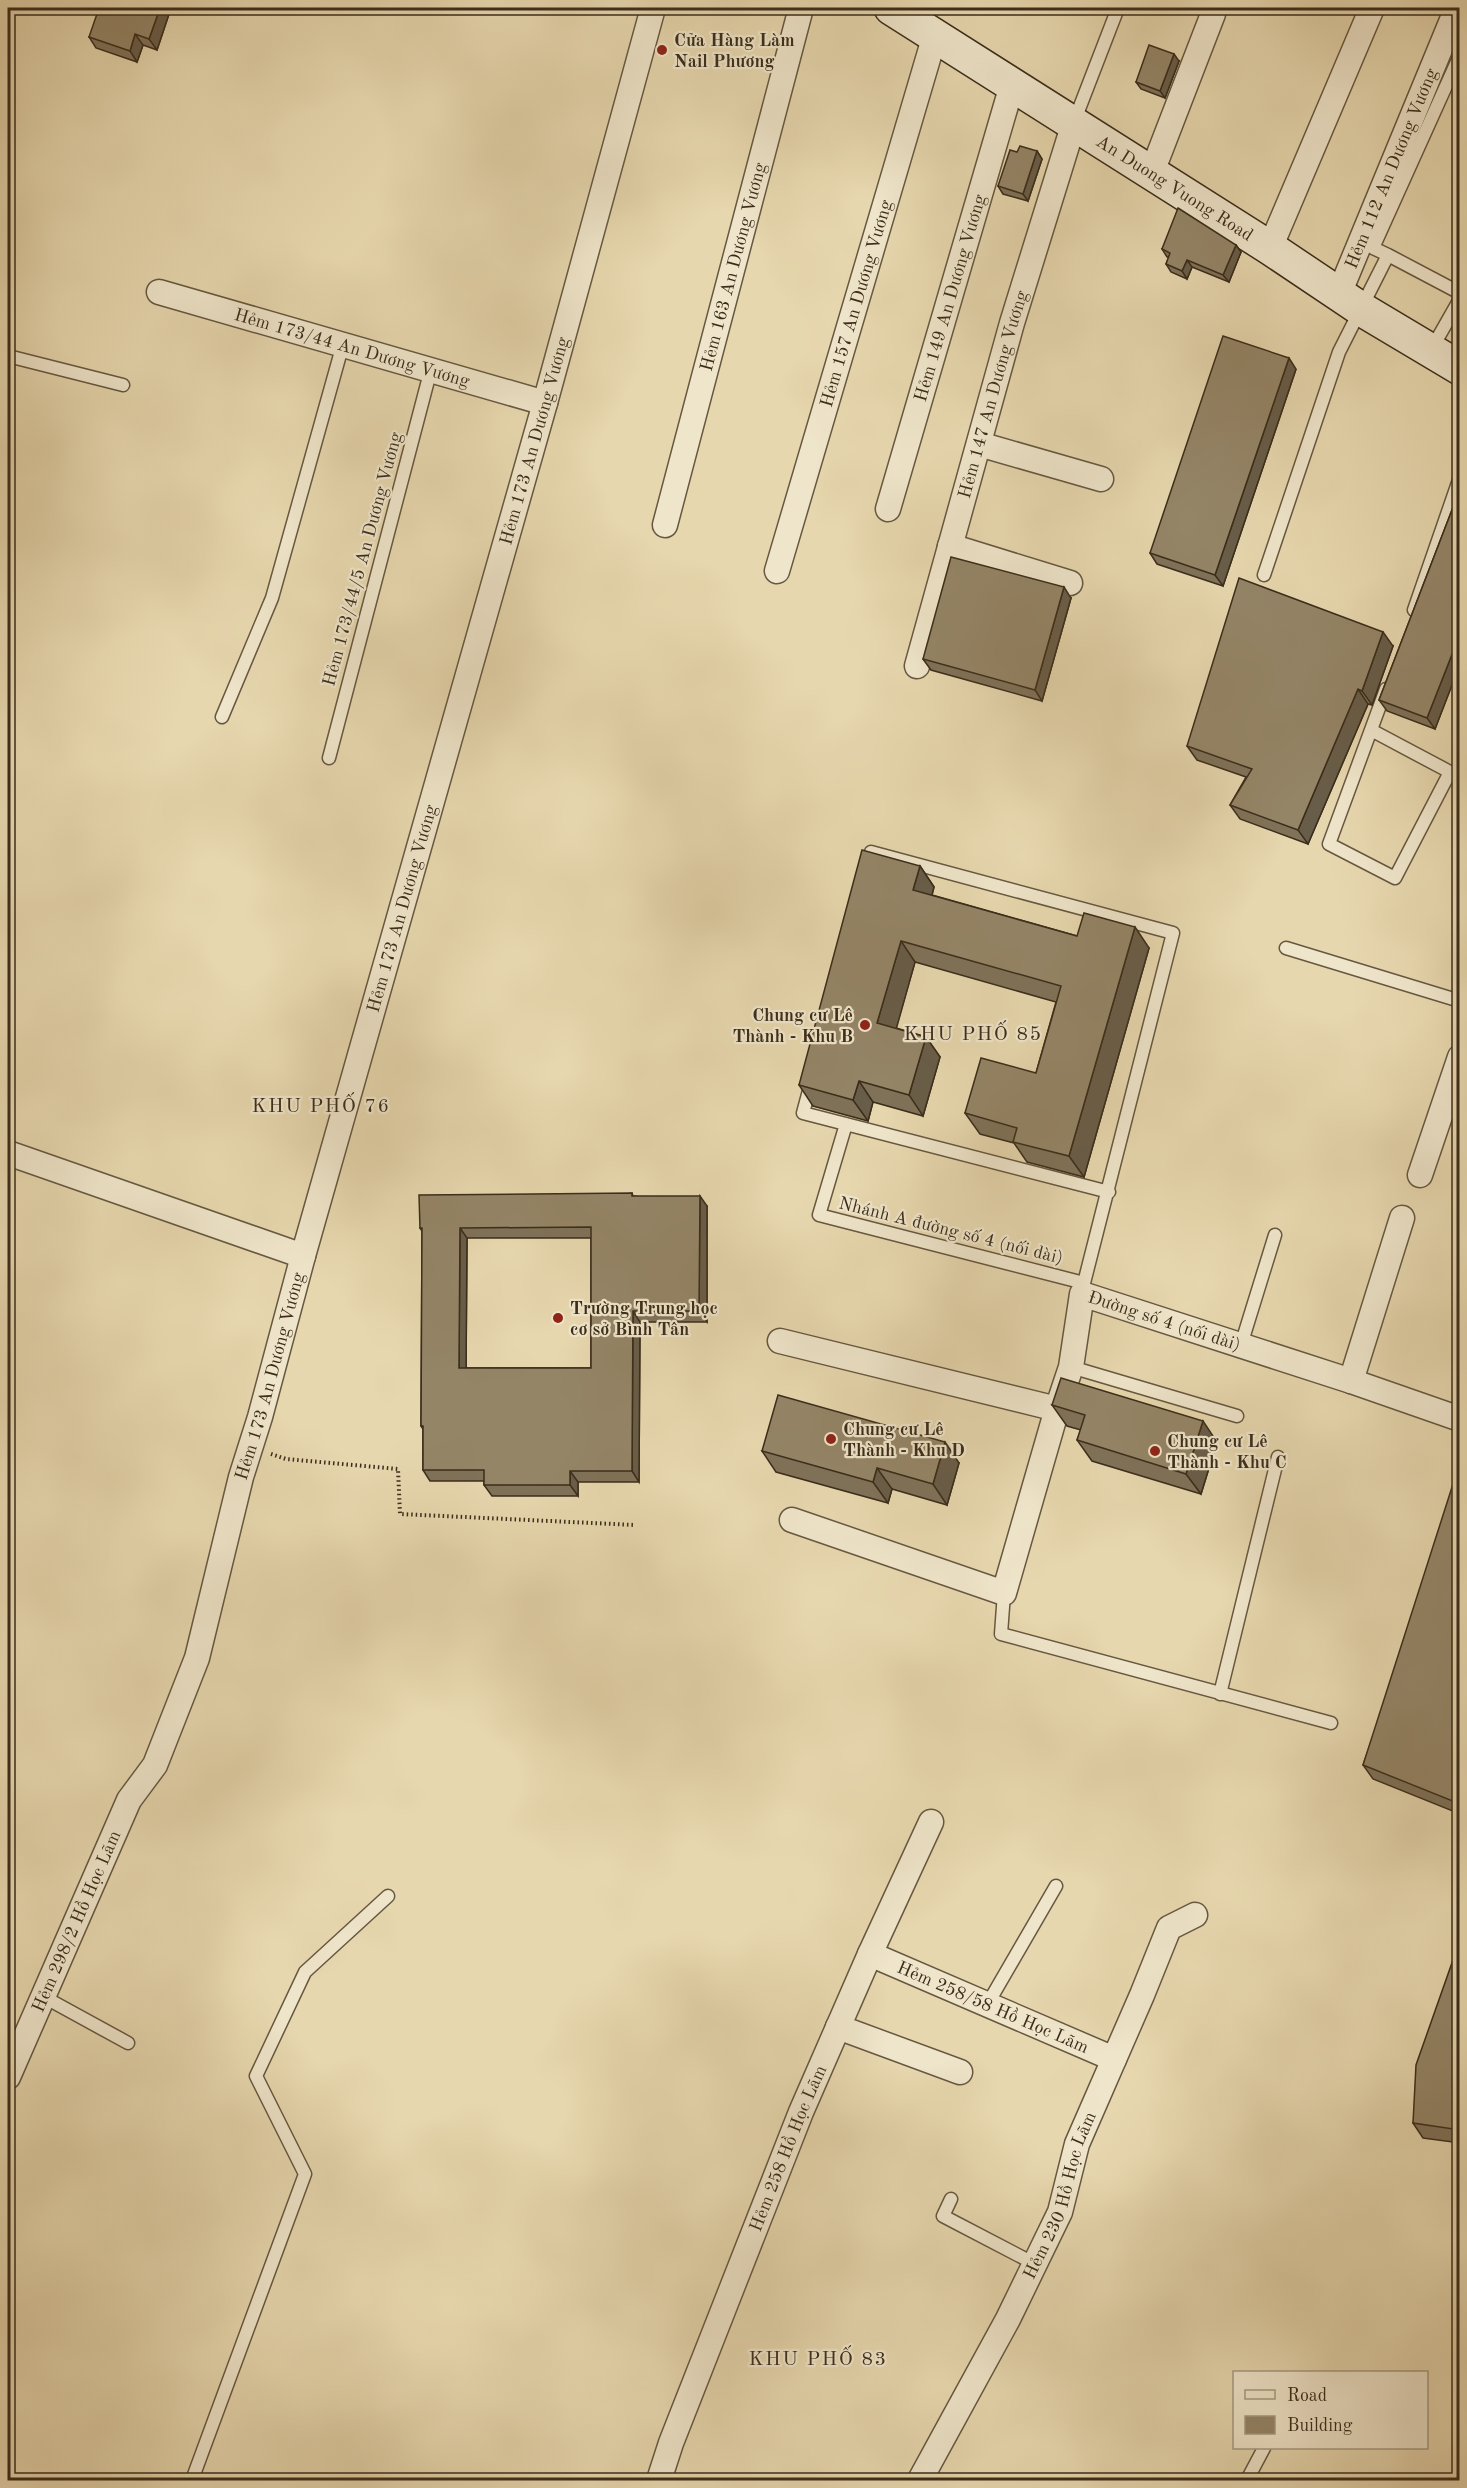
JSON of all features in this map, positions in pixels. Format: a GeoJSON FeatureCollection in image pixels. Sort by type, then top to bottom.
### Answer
{"type":"FeatureCollection","features":[{"type":"Feature","properties":{"kind":"main road","name":"An Duong Vuong Road"},"geometry":{"type":"LineString","coordinates":[[917,19],[1012,85],[1152,172],[1350,302],[1460,368]]}},
{"type":"Feature","properties":{"kind":"street","name":"Hẻm 173 An Dương Vương"},"geometry":{"type":"LineString","coordinates":[[129,1800],[155,1765],[196,1658],[241,1477],[545,403],[653,8]]}},
{"type":"Feature","properties":{"kind":"street","name":"Hẻm 163 An Dương Vương"},"geometry":{"type":"LineString","coordinates":[[665,525],[801,8]]}},
{"type":"Feature","properties":{"kind":"street"},"geometry":{"type":"LineString","coordinates":[[1270,248],[1372,8]]}},
{"type":"Feature","properties":{"kind":"street","name":"Hẻm 112 An Dương Vương"},"geometry":{"type":"LineString","coordinates":[[1350,302],[1457,8]]}},
{"type":"Feature","properties":{"kind":"street"},"geometry":{"type":"LineString","coordinates":[[1152,172],[1213,14]]}},
{"type":"Feature","properties":{"kind":"street","name":"Hẻm 157 An Dương Vương"},"geometry":{"type":"LineString","coordinates":[[777,571],[917,19]]}},
{"type":"Feature","properties":{"kind":"street","name":"Hẻm 149 An Dương Vương"},"geometry":{"type":"LineString","coordinates":[[888,509],[1012,85]]}},
{"type":"Feature","properties":{"kind":"street","name":"Hẻm 147 An Dương Vương"},"geometry":{"type":"LineString","coordinates":[[917,666],[1012,323],[1074,123]]}},
{"type":"Feature","properties":{"kind":"street","name":"Hẻm 173/44 An Dương Vương"},"geometry":{"type":"LineString","coordinates":[[159,292],[545,403]]}},
{"type":"Feature","properties":{"kind":"street"},"geometry":{"type":"LineString","coordinates":[[979,444],[1101,479]]}},
{"type":"Feature","properties":{"kind":"street"},"geometry":{"type":"LineString","coordinates":[[950,546],[1070,583]]}},
{"type":"Feature","properties":{"kind":"street"},"geometry":{"type":"LineString","coordinates":[[1420,1175],[1460,1057]]}},
{"type":"Feature","properties":{"kind":"street"},"geometry":{"type":"LineString","coordinates":[[8,1153],[303,1256]]}},
{"type":"Feature","properties":{"kind":"street"},"geometry":{"type":"LineString","coordinates":[[1351,1381],[1402,1218]]}},
{"type":"Feature","properties":{"kind":"street","name":"Đường số 4 (nối dài)"},"geometry":{"type":"LineString","coordinates":[[1004,1593],[1071,1367],[1083,1288],[1241,1345],[1460,1419]]}},
{"type":"Feature","properties":{"kind":"street"},"geometry":{"type":"LineString","coordinates":[[780,1341],[1057,1409]]}},
{"type":"Feature","properties":{"kind":"street"},"geometry":{"type":"LineString","coordinates":[[792,1520],[1004,1593]]}},
{"type":"Feature","properties":{"kind":"street","name":"Hẻm 298/2 Hồ Học Lãm"},"geometry":{"type":"LineString","coordinates":[[8,2077],[129,1800]]}},
{"type":"Feature","properties":{"kind":"street","name":"Hẻm 258 Hồ Học Lãm"},"geometry":{"type":"LineString","coordinates":[[659,2481],[671,2443],[788,2145],[870,1954],[932,1822]]}},
{"type":"Feature","properties":{"kind":"street","name":"Hẻm 230 Hồ Học Lãm"},"geometry":{"type":"LineString","coordinates":[[920,2481],[1008,2319],[1060,2212],[1077,2144],[1169,1928],[1195,1915]]}},
{"type":"Feature","properties":{"kind":"street","name":"Hẻm 258/58 Hồ Học Lãm"},"geometry":{"type":"LineString","coordinates":[[870,1954],[1114,2059]]}},
{"type":"Feature","properties":{"kind":"street"},"geometry":{"type":"LineString","coordinates":[[838,2027],[960,2072]]}},
{"type":"Feature","properties":{"kind":"lane"},"geometry":{"type":"LineString","coordinates":[[1074,123],[1118,8]]}},
{"type":"Feature","properties":{"kind":"lane"},"geometry":{"type":"LineString","coordinates":[[1460,55],[1373,248],[1460,293]]}},
{"type":"Feature","properties":{"kind":"lane"},"geometry":{"type":"LineString","coordinates":[[1264,576],[1340,352],[1350,302],[1388,255]]}},
{"type":"Feature","properties":{"kind":"lane"},"geometry":{"type":"LineString","coordinates":[[1431,351],[1460,299]]}},
{"type":"Feature","properties":{"kind":"lane"},"geometry":{"type":"LineString","coordinates":[[222,717],[272,598],[343,344]]}},
{"type":"Feature","properties":{"kind":"lane"},"geometry":{"type":"LineString","coordinates":[[8,356],[123,385]]}},
{"type":"Feature","properties":{"kind":"lane","name":"Hẻm 173/44/5 An Dương Vương"},"geometry":{"type":"LineString","coordinates":[[329,758],[430,369]]}},
{"type":"Feature","properties":{"kind":"lane"},"geometry":{"type":"LineString","coordinates":[[1410,622],[1460,477]]}},
{"type":"Feature","properties":{"kind":"lane"},"geometry":{"type":"LineString","coordinates":[[1371,730],[1450,772],[1395,878],[1329,844],[1371,730],[1391,676]]}},
{"type":"Feature","properties":{"kind":"lane"},"geometry":{"type":"LineString","coordinates":[[865,874],[871,852],[1173,933],[1083,1288]]}},
{"type":"Feature","properties":{"kind":"lane"},"geometry":{"type":"LineString","coordinates":[[1286,948],[1460,1001]]}},
{"type":"Feature","properties":{"kind":"lane"},"geometry":{"type":"LineString","coordinates":[[815,1067],[803,1113],[1109,1192]]}},
{"type":"Feature","properties":{"kind":"lane","name":"Nhánh A đường số 4 (nối dài)"},"geometry":{"type":"LineString","coordinates":[[846,1124],[819,1215],[1083,1288]]}},
{"type":"Feature","properties":{"kind":"lane"},"geometry":{"type":"LineString","coordinates":[[1241,1345],[1275,1235]]}},
{"type":"Feature","properties":{"kind":"lane"},"geometry":{"type":"LineString","coordinates":[[1071,1367],[1237,1416]]}},
{"type":"Feature","properties":{"kind":"lane"},"geometry":{"type":"LineString","coordinates":[[1220,1694],[1278,1457]]}},
{"type":"Feature","properties":{"kind":"lane"},"geometry":{"type":"LineString","coordinates":[[1004,1593],[1001,1634],[1331,1723]]}},
{"type":"Feature","properties":{"kind":"lane"},"geometry":{"type":"LineString","coordinates":[[987,2005],[1056,1886]]}},
{"type":"Feature","properties":{"kind":"lane"},"geometry":{"type":"LineString","coordinates":[[192,2481],[305,2174],[256,2076],[305,1972],[388,1896]]}},
{"type":"Feature","properties":{"kind":"lane"},"geometry":{"type":"LineString","coordinates":[[44,1996],[128,2043]]}},
{"type":"Feature","properties":{"kind":"lane"},"geometry":{"type":"LineString","coordinates":[[951,2199],[943,2216],[1035,2264]]}},
{"type":"Feature","properties":{"kind":"lane"},"geometry":{"type":"LineString","coordinates":[[1247,2481],[1263,2449]]}},
{"type":"Feature","properties":{"kind":"path"},"geometry":{"type":"LineString","coordinates":[[250,1448],[286,1459],[398,1469],[400,1514],[635,1525]]}},
{"type":"Feature","properties":{"kind":"building"},"geometry":{"type":"Polygon","coordinates":[[[99,8],[160,8],[149,39],[135,34],[130,51],[89,37],[99,8]]]}},
{"type":"Feature","properties":{"kind":"building"},"geometry":{"type":"Polygon","coordinates":[[[1149,45],[1174,54],[1160,91],[1136,82],[1149,45]]]}},
{"type":"Feature","properties":{"kind":"building"},"geometry":{"type":"Polygon","coordinates":[[[1020,146],[1037,151],[1023,194],[998,186],[1010,150],[1017,152],[1020,146]]]}},
{"type":"Feature","properties":{"kind":"building"},"geometry":{"type":"Polygon","coordinates":[[[1178,208],[1236,245],[1223,275],[1187,260],[1182,271],[1166,264],[1170,253],[1162,249],[1178,208]]]}},
{"type":"Feature","properties":{"kind":"building"},"geometry":{"type":"Polygon","coordinates":[[[1223,336],[1289,358],[1215,575],[1150,553],[1223,336]]]}},
{"type":"Feature","properties":{"kind":"building"},"geometry":{"type":"Polygon","coordinates":[[[1460,489],[1460,634],[1427,718],[1379,700],[1460,489]]]}},
{"type":"Feature","properties":{"kind":"building"},"geometry":{"type":"Polygon","coordinates":[[[951,557],[1064,587],[1035,690],[923,659],[951,557]]]}},
{"type":"Feature","properties":{"kind":"building"},"geometry":{"type":"Polygon","coordinates":[[[1239,578],[1383,632],[1362,691],[1358,689],[1298,830],[1230,805],[1252,769],[1187,746],[1239,578]]]}},
{"type":"Feature","properties":{"kind":"building","name":"Chung cư Lê Thành - Khu B"},"geometry":{"type":"Polygon","coordinates":[[[862,850],[920,866],[913,890],[1077,936],[1084,913],[1135,927],[1069,1156],[1013,1142],[1017,1128],[965,1113],[981,1058],[1036,1073],[1061,986],[901,941],[877,1023],[926,1037],[909,1095],[859,1081],[853,1100],[799,1085],[862,850]]]}},
{"type":"Feature","properties":{"kind":"building"},"geometry":{"type":"Polygon","coordinates":[[[632,1193],[632,1196],[700,1196],[699,1311],[633,1311],[632,1471],[570,1471],[570,1485],[484,1485],[484,1470],[423,1470],[423,1426],[421,1426],[422,1228],[420,1228],[419,1195],[632,1193]],[[591,1227],[460,1228],[459,1368],[591,1368],[591,1227]]]}},
{"type":"Feature","properties":{"kind":"building","name":"Chung cư Lê Thành - Khu C"},"geometry":{"type":"Polygon","coordinates":[[[1061,1378],[1203,1421],[1186,1474],[1077,1440],[1085,1415],[1052,1405],[1061,1378]]]}},
{"type":"Feature","properties":{"kind":"building","name":"Chung cư Lê Thành - Khu D"},"geometry":{"type":"Polygon","coordinates":[[[778,1395],[945,1442],[933,1484],[877,1468],[873,1482],[762,1451],[778,1395]]]}},
{"type":"Feature","properties":{"kind":"building"},"geometry":{"type":"Polygon","coordinates":[[[1453,1484],[1460,1486],[1460,1804],[1363,1765],[1453,1484]]]}},
{"type":"Feature","properties":{"kind":"building"},"geometry":{"type":"Polygon","coordinates":[[[1460,1940],[1460,2130],[1413,2123],[1416,2065],[1460,1940]]]}},
{"type":"Feature","properties":{"kind":"place","name":"Cửa Hàng Làm Nail Phương"},"geometry":{"type":"Point","coordinates":[662,50]}},
{"type":"Feature","properties":{"kind":"place","name":"Chung cư Lê Thành - Khu B"},"geometry":{"type":"Point","coordinates":[865,1025]}},
{"type":"Feature","properties":{"kind":"place","name":"Trường Trung học cơ sở Bình Tân"},"geometry":{"type":"Point","coordinates":[558,1318]}},
{"type":"Feature","properties":{"kind":"place","name":"Chung cư Lê Thành - Khu D"},"geometry":{"type":"Point","coordinates":[831,1439]}},
{"type":"Feature","properties":{"kind":"place","name":"Chung cư Lê Thành - Khu C"},"geometry":{"type":"Point","coordinates":[1155,1451]}},
{"type":"Feature","properties":{"kind":"district","name":"KHU PHỐ 85"},"geometry":{"type":"Point","coordinates":[973,1033]}},
{"type":"Feature","properties":{"kind":"district","name":"KHU PHỐ 76"},"geometry":{"type":"Point","coordinates":[321,1105]}},
{"type":"Feature","properties":{"kind":"district","name":"KHU PHỐ 83"},"geometry":{"type":"Point","coordinates":[818,2358]}}]}
